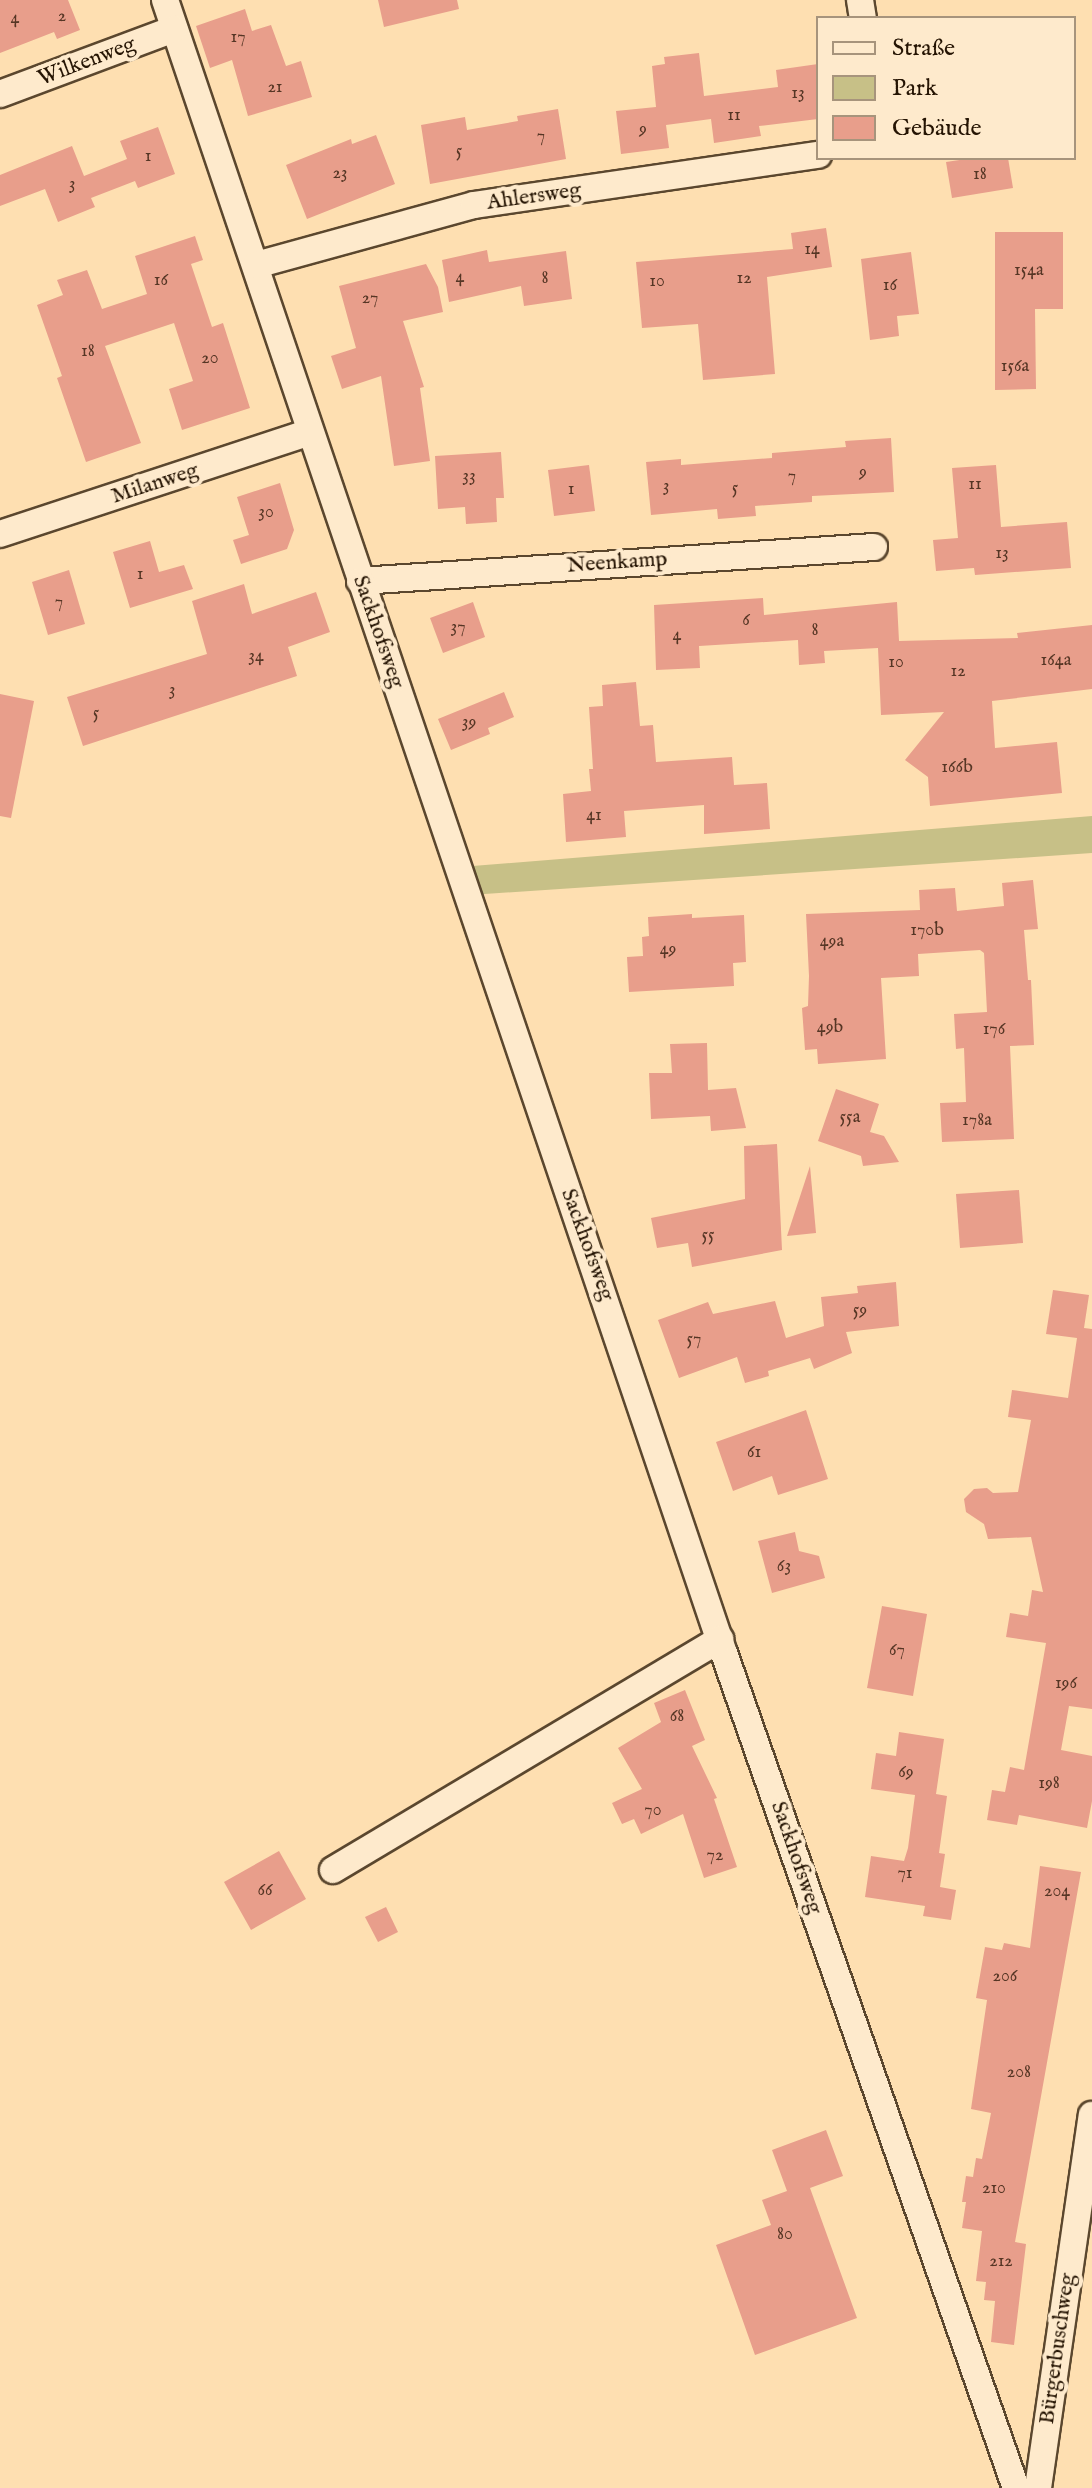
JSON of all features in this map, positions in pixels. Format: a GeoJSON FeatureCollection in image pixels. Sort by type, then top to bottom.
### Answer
{"type":"FeatureCollection","features":[{"type":"Feature","properties":{"kind":"street","name":"Sackhofsweg"},"geometry":{"type":"LineString","coordinates":[[165,0],[720,1639],[1016,2488]]}},
{"type":"Feature","properties":{"kind":"street","name":"Wilkenweg"},"geometry":{"type":"LineString","coordinates":[[0,94],[174,29]]}},
{"type":"Feature","properties":{"kind":"street","name":"Ahlersweg"},"geometry":{"type":"LineString","coordinates":[[256,265],[375,229],[474,205],[816,155]]}},
{"type":"Feature","properties":{"kind":"street","name":"Milanweg"},"geometry":{"type":"LineString","coordinates":[[0,534],[310,432]]}},
{"type":"Feature","properties":{"kind":"street","name":"Neenkamp"},"geometry":{"type":"LineString","coordinates":[[360,581],[874,547]]}},
{"type":"Feature","properties":{"kind":"street"},"geometry":{"type":"LineString","coordinates":[[333,1870],[720,1639]]}},
{"type":"Feature","properties":{"kind":"street","name":"Bürgerbuschweg"},"geometry":{"type":"LineString","coordinates":[[1038,2488],[1092,2115]]}},
{"type":"Feature","properties":{"kind":"green space"},"geometry":{"type":"Polygon","coordinates":[[[1092,816],[1092,853],[470,895],[460,867],[1092,816]]]}},
{"type":"Feature","properties":{"kind":"building"},"geometry":{"type":"Polygon","coordinates":[[[0,0],[68,0],[80,30],[57,39],[54,32],[0,53],[0,0]]]}},
{"type":"Feature","properties":{"kind":"building"},"geometry":{"type":"Polygon","coordinates":[[[378,0],[457,0],[459,9],[384,27],[378,0]]]}},
{"type":"Feature","properties":{"kind":"building"},"geometry":{"type":"Polygon","coordinates":[[[245,9],[252,31],[271,25],[286,66],[301,61],[312,97],[248,116],[232,60],[210,68],[196,26],[245,9]]]}},
{"type":"Feature","properties":{"kind":"building"},"geometry":{"type":"Polygon","coordinates":[[[699,53],[704,96],[778,87],[776,70],[816,64],[816,119],[759,126],[761,136],[714,143],[711,119],[666,125],[669,148],[621,154],[616,111],[656,107],[652,66],[665,64],[664,57],[699,53]]]}},
{"type":"Feature","properties":{"kind":"building"},"geometry":{"type":"Polygon","coordinates":[[[558,109],[566,159],[430,184],[421,125],[465,117],[467,130],[518,121],[517,116],[558,109]]]}},
{"type":"Feature","properties":{"kind":"building"},"geometry":{"type":"Polygon","coordinates":[[[158,127],[175,174],[138,188],[135,181],[91,198],[95,207],[58,222],[45,189],[0,206],[0,175],[72,146],[84,176],[127,159],[120,141],[158,127]]]}},
{"type":"Feature","properties":{"kind":"building"},"geometry":{"type":"Polygon","coordinates":[[[376,135],[395,184],[307,219],[286,165],[351,139],[352,144],[376,135]]]}},
{"type":"Feature","properties":{"kind":"building"},"geometry":{"type":"Polygon","coordinates":[[[1008,160],[1013,188],[952,198],[946,162],[1008,160]]]}},
{"type":"Feature","properties":{"kind":"building"},"geometry":{"type":"Polygon","coordinates":[[[826,228],[832,267],[767,277],[775,374],[703,380],[698,324],[642,328],[636,262],[793,249],[791,233],[826,228]]]}},
{"type":"Feature","properties":{"kind":"building"},"geometry":{"type":"Polygon","coordinates":[[[995,232],[1063,232],[1063,309],[1035,309],[1036,389],[995,390],[995,232]]]}},
{"type":"Feature","properties":{"kind":"building"},"geometry":{"type":"Polygon","coordinates":[[[195,236],[203,260],[191,264],[212,327],[223,323],[250,408],[182,430],[169,389],[193,381],[174,323],[105,346],[141,443],[86,462],[57,378],[62,376],[37,305],[63,295],[57,280],[87,270],[102,309],[147,294],[135,256],[195,236]]]}},
{"type":"Feature","properties":{"kind":"building"},"geometry":{"type":"Polygon","coordinates":[[[487,250],[489,262],[566,251],[572,299],[524,306],[521,286],[449,302],[442,260],[487,250]]]}},
{"type":"Feature","properties":{"kind":"building"},"geometry":{"type":"Polygon","coordinates":[[[911,252],[919,314],[897,316],[899,336],[870,340],[861,259],[911,252]]]}},
{"type":"Feature","properties":{"kind":"building"},"geometry":{"type":"Polygon","coordinates":[[[426,264],[438,287],[443,312],[403,321],[424,387],[420,388],[430,461],[394,466],[381,376],[342,389],[331,356],[356,348],[339,286],[426,264]]]}},
{"type":"Feature","properties":{"kind":"building"},"geometry":{"type":"Polygon","coordinates":[[[891,438],[894,492],[812,496],[812,502],[755,506],[756,516],[718,519],[717,509],[651,515],[646,462],[681,459],[681,465],[772,458],[772,453],[846,447],[845,441],[891,438]]]}},
{"type":"Feature","properties":{"kind":"building"},"geometry":{"type":"Polygon","coordinates":[[[501,452],[504,498],[496,498],[497,522],[466,524],[465,507],[438,509],[435,456],[501,452]]]}},
{"type":"Feature","properties":{"kind":"building"},"geometry":{"type":"Polygon","coordinates":[[[589,465],[595,511],[554,516],[548,470],[589,465]]]}},
{"type":"Feature","properties":{"kind":"building"},"geometry":{"type":"Polygon","coordinates":[[[996,465],[1001,527],[1067,522],[1071,568],[975,575],[974,568],[936,571],[933,540],[958,538],[952,468],[996,465]]]}},
{"type":"Feature","properties":{"kind":"building"},"geometry":{"type":"Polygon","coordinates":[[[280,483],[294,530],[287,549],[241,564],[233,540],[249,535],[237,497],[280,483]]]}},
{"type":"Feature","properties":{"kind":"building"},"geometry":{"type":"Polygon","coordinates":[[[150,541],[159,572],[184,565],[193,589],[130,608],[113,552],[150,541]]]}},
{"type":"Feature","properties":{"kind":"building"},"geometry":{"type":"Polygon","coordinates":[[[69,570],[85,624],[48,635],[32,582],[69,570]]]}},
{"type":"Feature","properties":{"kind":"building"},"geometry":{"type":"Polygon","coordinates":[[[244,584],[252,614],[316,592],[330,632],[288,647],[297,676],[83,746],[67,697],[207,654],[192,601],[244,584]]]}},
{"type":"Feature","properties":{"kind":"building"},"geometry":{"type":"Polygon","coordinates":[[[763,598],[764,615],[897,602],[899,641],[1018,638],[1017,633],[1092,625],[1092,689],[992,701],[995,748],[1057,742],[1062,793],[930,806],[928,777],[905,760],[944,712],[881,715],[878,648],[824,651],[825,663],[799,665],[798,640],[699,646],[700,668],[656,670],[654,605],[763,598]]]}},
{"type":"Feature","properties":{"kind":"building"},"geometry":{"type":"Polygon","coordinates":[[[473,602],[485,637],[443,653],[430,618],[473,602]]]}},
{"type":"Feature","properties":{"kind":"building"},"geometry":{"type":"Polygon","coordinates":[[[636,682],[640,726],[653,725],[656,762],[732,757],[734,785],[767,783],[770,829],[704,834],[704,805],[624,811],[626,837],[566,842],[563,794],[591,791],[589,769],[593,769],[589,707],[603,706],[602,685],[636,682]]]}},
{"type":"Feature","properties":{"kind":"building"},"geometry":{"type":"Polygon","coordinates":[[[504,692],[514,717],[488,728],[490,734],[451,750],[438,719],[504,692]]]}},
{"type":"Feature","properties":{"kind":"building"},"geometry":{"type":"Polygon","coordinates":[[[0,694],[34,701],[11,818],[0,816],[0,694]]]}},
{"type":"Feature","properties":{"kind":"building"},"geometry":{"type":"Polygon","coordinates":[[[1033,880],[1038,929],[1024,930],[1028,980],[1031,980],[1034,1045],[1010,1046],[1014,1139],[942,1142],[940,1103],[966,1102],[964,1048],[956,1049],[954,1014],[987,1012],[984,953],[980,950],[918,954],[919,976],[881,978],[886,1059],[818,1064],[817,1049],[805,1050],[802,1008],[808,1006],[809,976],[806,914],[920,910],[919,890],[955,888],[957,911],[1004,906],[1002,883],[1033,880]]]}},
{"type":"Feature","properties":{"kind":"building"},"geometry":{"type":"Polygon","coordinates":[[[692,914],[692,918],[744,915],[746,962],[733,963],[734,986],[629,992],[627,957],[643,956],[642,937],[649,936],[648,917],[692,914]]]}},
{"type":"Feature","properties":{"kind":"building"},"geometry":{"type":"Polygon","coordinates":[[[707,1043],[708,1090],[736,1088],[746,1128],[711,1131],[710,1116],[651,1119],[649,1073],[672,1073],[670,1044],[707,1043]]]}},
{"type":"Feature","properties":{"kind":"building"},"geometry":{"type":"Polygon","coordinates":[[[836,1089],[879,1104],[870,1132],[884,1136],[899,1162],[863,1166],[861,1156],[818,1141],[836,1089]]]}},
{"type":"Feature","properties":{"kind":"building"},"geometry":{"type":"Polygon","coordinates":[[[777,1144],[782,1250],[692,1267],[688,1243],[657,1248],[651,1218],[745,1199],[744,1146],[777,1144]]]}},
{"type":"Feature","properties":{"kind":"building"},"geometry":{"type":"Polygon","coordinates":[[[810,1166],[816,1233],[787,1236],[810,1166]]]}},
{"type":"Feature","properties":{"kind":"building"},"geometry":{"type":"Polygon","coordinates":[[[1019,1190],[1023,1243],[960,1248],[956,1194],[1019,1190]]]}},
{"type":"Feature","properties":{"kind":"building"},"geometry":{"type":"Polygon","coordinates":[[[896,1282],[899,1326],[846,1332],[852,1353],[814,1369],[810,1358],[768,1371],[769,1376],[745,1383],[737,1357],[679,1378],[658,1320],[708,1302],[713,1314],[775,1301],[786,1338],[824,1326],[821,1297],[858,1293],[857,1286],[896,1282]]]}},
{"type":"Feature","properties":{"kind":"building"},"geometry":{"type":"Polygon","coordinates":[[[1053,1290],[1089,1295],[1084,1328],[1092,1329],[1092,1709],[1069,1706],[1061,1750],[1092,1756],[1092,1801],[1087,1828],[1019,1815],[1017,1825],[987,1820],[992,1790],[1005,1792],[1010,1767],[1024,1770],[1046,1643],[1006,1637],[1010,1613],[1028,1616],[1032,1590],[1043,1592],[1031,1537],[988,1539],[984,1524],[966,1512],[964,1499],[974,1489],[987,1488],[993,1493],[1018,1492],[1031,1420],[1008,1417],[1012,1390],[1068,1398],[1077,1338],[1046,1334],[1053,1290]]]}},
{"type":"Feature","properties":{"kind":"building"},"geometry":{"type":"Polygon","coordinates":[[[806,1410],[828,1479],[778,1495],[772,1476],[733,1491],[716,1442],[806,1410]]]}},
{"type":"Feature","properties":{"kind":"building"},"geometry":{"type":"Polygon","coordinates":[[[795,1532],[799,1551],[819,1556],[825,1578],[772,1593],[758,1541],[795,1532]]]}},
{"type":"Feature","properties":{"kind":"building"},"geometry":{"type":"Polygon","coordinates":[[[882,1606],[927,1614],[913,1696],[867,1688],[882,1606]]]}},
{"type":"Feature","properties":{"kind":"building"},"geometry":{"type":"Polygon","coordinates":[[[685,1690],[705,1740],[692,1746],[717,1798],[714,1799],[737,1867],[704,1878],[683,1814],[641,1834],[634,1819],[622,1824],[612,1803],[642,1789],[618,1748],[661,1722],[654,1703],[685,1690]]]}},
{"type":"Feature","properties":{"kind":"building"},"geometry":{"type":"Polygon","coordinates":[[[899,1732],[944,1739],[936,1794],[947,1796],[939,1853],[945,1854],[940,1887],[956,1890],[951,1920],[923,1916],[925,1906],[865,1897],[871,1856],[904,1861],[908,1848],[915,1795],[871,1789],[876,1753],[896,1756],[899,1732]]]}},
{"type":"Feature","properties":{"kind":"building"},"geometry":{"type":"Polygon","coordinates":[[[279,1851],[306,1899],[251,1930],[224,1882],[279,1851]]]}},
{"type":"Feature","properties":{"kind":"building"},"geometry":{"type":"Polygon","coordinates":[[[1040,1866],[1081,1872],[1015,2242],[1026,2244],[1014,2345],[991,2342],[995,2301],[984,2300],[986,2282],[976,2281],[982,2231],[962,2228],[966,2202],[962,2202],[966,2176],[973,2177],[976,2158],[982,2159],[991,2113],[971,2109],[987,2000],[976,1998],[985,1947],[1002,1950],[1004,1943],[1030,1948],[1040,1866]]]}},
{"type":"Feature","properties":{"kind":"building"},"geometry":{"type":"Polygon","coordinates":[[[386,1907],[398,1932],[378,1942],[365,1917],[386,1907]]]}},
{"type":"Feature","properties":{"kind":"building"},"geometry":{"type":"Polygon","coordinates":[[[826,2130],[843,2176],[810,2188],[857,2318],[755,2355],[716,2245],[771,2225],[762,2200],[787,2191],[772,2150],[826,2130]]]}}]}
